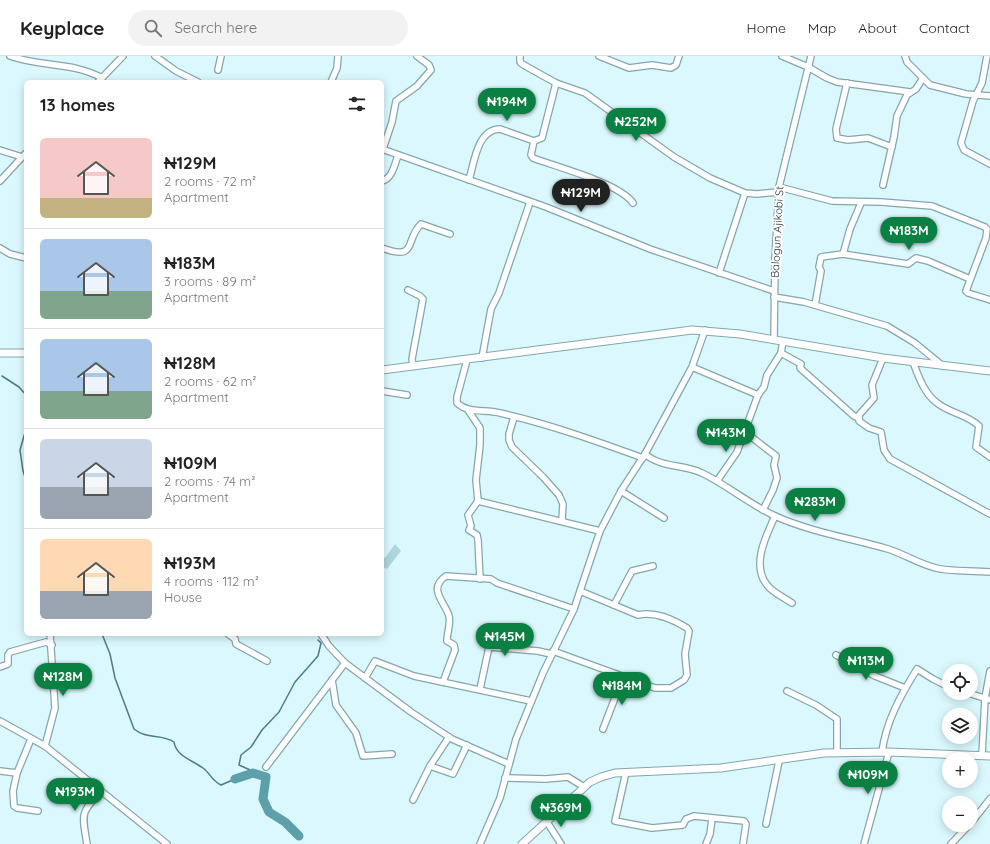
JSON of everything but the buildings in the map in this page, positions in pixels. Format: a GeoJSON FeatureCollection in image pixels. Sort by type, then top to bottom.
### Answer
{"type":"FeatureCollection","features":[{"type":"Feature","properties":{"kind":"main road"},"geometry":{"type":"LineString","coordinates":[[384,370],[482,358],[679,330],[705,330],[740,334],[883,358],[990,371]]}},
{"type":"Feature","properties":{"kind":"main road"},"geometry":{"type":"LineString","coordinates":[[0,353],[24,353]]}},
{"type":"Feature","properties":{"kind":"main road"},"geometry":{"type":"LineString","coordinates":[[522,844],[584,788],[601,777],[626,772],[721,768],[778,761],[824,753],[886,752],[990,756]]}},
{"type":"Feature","properties":{"kind":"street"},"geometry":{"type":"LineString","coordinates":[[10,56],[49,66],[76,68],[100,80],[123,56]]}},
{"type":"Feature","properties":{"kind":"street"},"geometry":{"type":"LineString","coordinates":[[155,56],[176,71],[194,80]]}},
{"type":"Feature","properties":{"kind":"street"},"geometry":{"type":"LineString","coordinates":[[218,70],[221,56]]}},
{"type":"Feature","properties":{"kind":"street"},"geometry":{"type":"LineString","coordinates":[[332,80],[337,68],[338,56]]}},
{"type":"Feature","properties":{"kind":"street"},"geometry":{"type":"LineString","coordinates":[[384,144],[392,122],[396,101],[417,86],[431,70],[429,66],[417,56]]}},
{"type":"Feature","properties":{"kind":"street"},"geometry":{"type":"LineString","coordinates":[[520,56],[520,62],[522,64],[556,82],[585,93],[674,157],[710,178],[744,193],[757,194],[778,189],[818,198],[861,203],[881,202],[924,205],[942,209],[959,218],[985,227],[987,229],[988,239],[970,279],[966,292],[990,300]]}},
{"type":"Feature","properties":{"kind":"street"},"geometry":{"type":"LineString","coordinates":[[600,56],[629,68],[652,65],[671,68],[676,65],[679,56]]}},
{"type":"Feature","properties":{"kind":"street"},"geometry":{"type":"LineString","coordinates":[[782,56],[808,67],[827,78],[894,91],[910,92],[916,89],[923,78]]}},
{"type":"Feature","properties":{"kind":"street","name":"Balogun Ajikobi St"},"geometry":{"type":"LineString","coordinates":[[774,340],[774,294],[778,189],[811,56]]}},
{"type":"Feature","properties":{"kind":"street"},"geometry":{"type":"LineString","coordinates":[[905,56],[907,62],[934,87],[976,95],[990,96]]}},
{"type":"Feature","properties":{"kind":"street"},"geometry":{"type":"LineString","coordinates":[[987,56],[982,83],[968,114],[961,143],[964,150],[990,164]]}},
{"type":"Feature","properties":{"kind":"street"},"geometry":{"type":"LineString","coordinates":[[469,180],[482,140],[495,130],[500,129],[534,141],[542,138],[556,82]]}},
{"type":"Feature","properties":{"kind":"street"},"geometry":{"type":"LineString","coordinates":[[847,82],[836,130],[837,138],[848,140],[868,138],[892,147]]}},
{"type":"Feature","properties":{"kind":"street"},"geometry":{"type":"LineString","coordinates":[[883,185],[892,147],[897,116],[910,92]]}},
{"type":"Feature","properties":{"kind":"street"},"geometry":{"type":"LineString","coordinates":[[534,141],[531,155],[533,158],[593,179],[625,195],[633,203]]}},
{"type":"Feature","properties":{"kind":"street"},"geometry":{"type":"LineString","coordinates":[[0,150],[24,155]]}},
{"type":"Feature","properties":{"kind":"street"},"geometry":{"type":"LineString","coordinates":[[384,150],[530,202],[610,235],[719,272],[774,294],[815,304],[887,326],[915,343],[943,366]]}},
{"type":"Feature","properties":{"kind":"street"},"geometry":{"type":"LineString","coordinates":[[0,181],[24,155]]}},
{"type":"Feature","properties":{"kind":"street"},"geometry":{"type":"LineString","coordinates":[[384,181],[390,175],[398,155]]}},
{"type":"Feature","properties":{"kind":"street"},"geometry":{"type":"LineString","coordinates":[[719,272],[744,193]]}},
{"type":"Feature","properties":{"kind":"street"},"geometry":{"type":"LineString","coordinates":[[482,358],[491,309],[499,293],[530,202]]}},
{"type":"Feature","properties":{"kind":"street"},"geometry":{"type":"LineString","coordinates":[[842,254],[850,229],[861,203]]}},
{"type":"Feature","properties":{"kind":"street"},"geometry":{"type":"LineString","coordinates":[[384,249],[395,253],[402,253],[407,250],[421,224],[450,234]]}},
{"type":"Feature","properties":{"kind":"street"},"geometry":{"type":"LineString","coordinates":[[0,248],[10,254],[24,258]]}},
{"type":"Feature","properties":{"kind":"street"},"geometry":{"type":"LineString","coordinates":[[815,304],[821,271],[819,267],[821,257],[842,254],[908,264],[916,258],[928,261],[970,279]]}},
{"type":"Feature","properties":{"kind":"street"},"geometry":{"type":"LineString","coordinates":[[408,290],[423,299],[412,358],[413,366]]}},
{"type":"Feature","properties":{"kind":"street"},"geometry":{"type":"LineString","coordinates":[[480,844],[500,798],[516,739],[552,653],[574,609],[600,531],[621,491],[644,456],[692,366],[705,330]]}},
{"type":"Feature","properties":{"kind":"street"},"geometry":{"type":"LineString","coordinates":[[717,481],[737,452],[758,395],[764,387],[767,375],[781,353],[783,341]]}},
{"type":"Feature","properties":{"kind":"street"},"geometry":{"type":"LineString","coordinates":[[781,353],[801,364],[800,368],[858,418],[864,425],[881,432],[884,450],[890,459],[990,514]]}},
{"type":"Feature","properties":{"kind":"street"},"geometry":{"type":"LineString","coordinates":[[858,418],[874,398],[872,385],[883,358]]}},
{"type":"Feature","properties":{"kind":"street"},"geometry":{"type":"LineString","coordinates":[[467,360],[457,397],[457,403],[468,410],[480,428],[480,445],[476,480],[478,501],[468,515],[471,526],[469,530],[477,535],[478,540],[480,579]]}},
{"type":"Feature","properties":{"kind":"street"},"geometry":{"type":"LineString","coordinates":[[913,362],[921,382],[936,402],[974,420],[979,426],[976,447],[990,457]]}},
{"type":"Feature","properties":{"kind":"street"},"geometry":{"type":"LineString","coordinates":[[692,366],[758,395]]}},
{"type":"Feature","properties":{"kind":"street"},"geometry":{"type":"LineString","coordinates":[[384,391],[407,395]]}},
{"type":"Feature","properties":{"kind":"street"},"geometry":{"type":"LineString","coordinates":[[468,410],[486,410],[545,425],[644,456],[656,462],[685,468],[717,481],[741,498],[775,516],[813,531],[890,550],[934,568],[990,572]]}},
{"type":"Feature","properties":{"kind":"street"},"geometry":{"type":"LineString","coordinates":[[514,417],[508,440],[512,447],[543,476],[559,495],[563,504],[562,520]]}},
{"type":"Feature","properties":{"kind":"street"},"geometry":{"type":"LineString","coordinates":[[745,432],[776,456],[774,465],[777,478],[763,510]]}},
{"type":"Feature","properties":{"kind":"street"},"geometry":{"type":"LineString","coordinates":[[621,491],[664,518]]}},
{"type":"Feature","properties":{"kind":"street"},"geometry":{"type":"LineString","coordinates":[[478,501],[516,511],[562,520],[600,531]]}},
{"type":"Feature","properties":{"kind":"street"},"geometry":{"type":"LineString","coordinates":[[775,516],[769,530],[759,566],[766,584],[792,603]]}},
{"type":"Feature","properties":{"kind":"street"},"geometry":{"type":"LineString","coordinates":[[614,605],[632,572],[636,569],[653,566]]}},
{"type":"Feature","properties":{"kind":"street"},"geometry":{"type":"LineString","coordinates":[[443,682],[455,650],[454,645],[447,641],[449,616],[439,598],[438,586],[443,578],[450,576],[491,579],[574,609]]}},
{"type":"Feature","properties":{"kind":"street"},"geometry":{"type":"LineString","coordinates":[[480,689],[489,647],[552,653],[659,688],[672,688],[684,680],[688,670],[685,654],[689,631],[678,622],[666,617],[645,613],[638,614],[580,592]]}},
{"type":"Feature","properties":{"kind":"street"},"geometry":{"type":"LineString","coordinates":[[45,746],[55,708],[50,636]]}},
{"type":"Feature","properties":{"kind":"street"},"geometry":{"type":"LineString","coordinates":[[231,636],[235,639],[236,644],[267,661]]}},
{"type":"Feature","properties":{"kind":"street"},"geometry":{"type":"LineString","coordinates":[[322,636],[329,646],[345,662],[365,678],[449,737],[509,764]]}},
{"type":"Feature","properties":{"kind":"street"},"geometry":{"type":"LineString","coordinates":[[0,667],[8,664],[8,655],[10,652],[46,642],[52,645]]}},
{"type":"Feature","properties":{"kind":"street"},"geometry":{"type":"LineString","coordinates":[[836,655],[875,676],[905,688]]}},
{"type":"Feature","properties":{"kind":"street"},"geometry":{"type":"LineString","coordinates":[[365,678],[375,661],[414,676],[531,701]]}},
{"type":"Feature","properties":{"kind":"street"},"geometry":{"type":"LineString","coordinates":[[266,767],[345,662]]}},
{"type":"Feature","properties":{"kind":"street"},"geometry":{"type":"LineString","coordinates":[[864,844],[886,752],[886,730],[905,688],[917,669],[933,680],[942,684]]}},
{"type":"Feature","properties":{"kind":"street"},"geometry":{"type":"LineString","coordinates":[[982,756],[990,672]]}},
{"type":"Feature","properties":{"kind":"street"},"geometry":{"type":"LineString","coordinates":[[603,729],[623,677]]}},
{"type":"Feature","properties":{"kind":"street"},"geometry":{"type":"LineString","coordinates":[[332,680],[336,705],[356,733],[363,756],[392,754]]}},
{"type":"Feature","properties":{"kind":"street"},"geometry":{"type":"LineString","coordinates":[[787,691],[816,705],[837,719],[837,753]]}},
{"type":"Feature","properties":{"kind":"street"},"geometry":{"type":"LineString","coordinates":[[0,721],[45,746],[168,844]]}},
{"type":"Feature","properties":{"kind":"street"},"geometry":{"type":"LineString","coordinates":[[413,800],[430,766],[449,737]]}},
{"type":"Feature","properties":{"kind":"street"},"geometry":{"type":"LineString","coordinates":[[31,738],[17,773],[13,791],[14,806],[16,808],[38,811]]}},
{"type":"Feature","properties":{"kind":"street"},"geometry":{"type":"LineString","coordinates":[[430,766],[453,774],[467,745]]}},
{"type":"Feature","properties":{"kind":"street"},"geometry":{"type":"LineString","coordinates":[[766,824],[778,761]]}},
{"type":"Feature","properties":{"kind":"street"},"geometry":{"type":"LineString","coordinates":[[0,771],[17,773]]}},
{"type":"Feature","properties":{"kind":"street"},"geometry":{"type":"LineString","coordinates":[[626,772],[615,821],[652,828],[683,826],[686,819],[694,816],[744,821],[746,824],[743,844]]}},
{"type":"Feature","properties":{"kind":"street"},"geometry":{"type":"LineString","coordinates":[[505,778],[546,779],[568,777],[584,788]]}},
{"type":"Feature","properties":{"kind":"street"},"geometry":{"type":"LineString","coordinates":[[87,844],[83,821],[85,809],[101,791]]}},
{"type":"Feature","properties":{"kind":"street"},"geometry":{"type":"LineString","coordinates":[[978,815],[989,803]]}},
{"type":"Feature","properties":{"kind":"street"},"geometry":{"type":"LineString","coordinates":[[706,844],[710,834],[712,819]]}},
{"type":"Feature","properties":{"kind":"street"},"geometry":{"type":"LineString","coordinates":[[546,822],[561,844]]}},
{"type":"Feature","properties":{"kind":"street"},"geometry":{"type":"LineString","coordinates":[[951,844],[962,832]]}},
{"type":"Feature","properties":{"kind":"shaded area"},"geometry":{"type":"Polygon","coordinates":[[[395,544],[401,551],[387,569],[384,568],[384,557],[395,544]]]}},
{"type":"Feature","properties":{"kind":"waterway"},"geometry":{"type":"LineString","coordinates":[[2,376],[19,387],[24,393]]}},
{"type":"Feature","properties":{"kind":"waterway"},"geometry":{"type":"LineString","coordinates":[[24,436],[20,450],[24,474]]}},
{"type":"Feature","properties":{"kind":"waterway"},"geometry":{"type":"LineString","coordinates":[[103,636],[110,654],[115,678],[134,729],[149,736],[169,739],[174,742],[175,747],[181,754],[203,768],[215,781],[221,785],[235,779]]}},
{"type":"Feature","properties":{"kind":"waterway"},"geometry":{"type":"LineString","coordinates":[[257,773],[239,765],[241,755],[251,747],[262,730],[279,712],[295,682],[318,656],[321,643],[318,640]]}},
{"type":"Feature","properties":{"kind":"waterway"},"geometry":{"type":"LineString","coordinates":[[235,779],[253,773],[266,777],[263,799],[269,812],[285,822],[299,836]]}}]}
